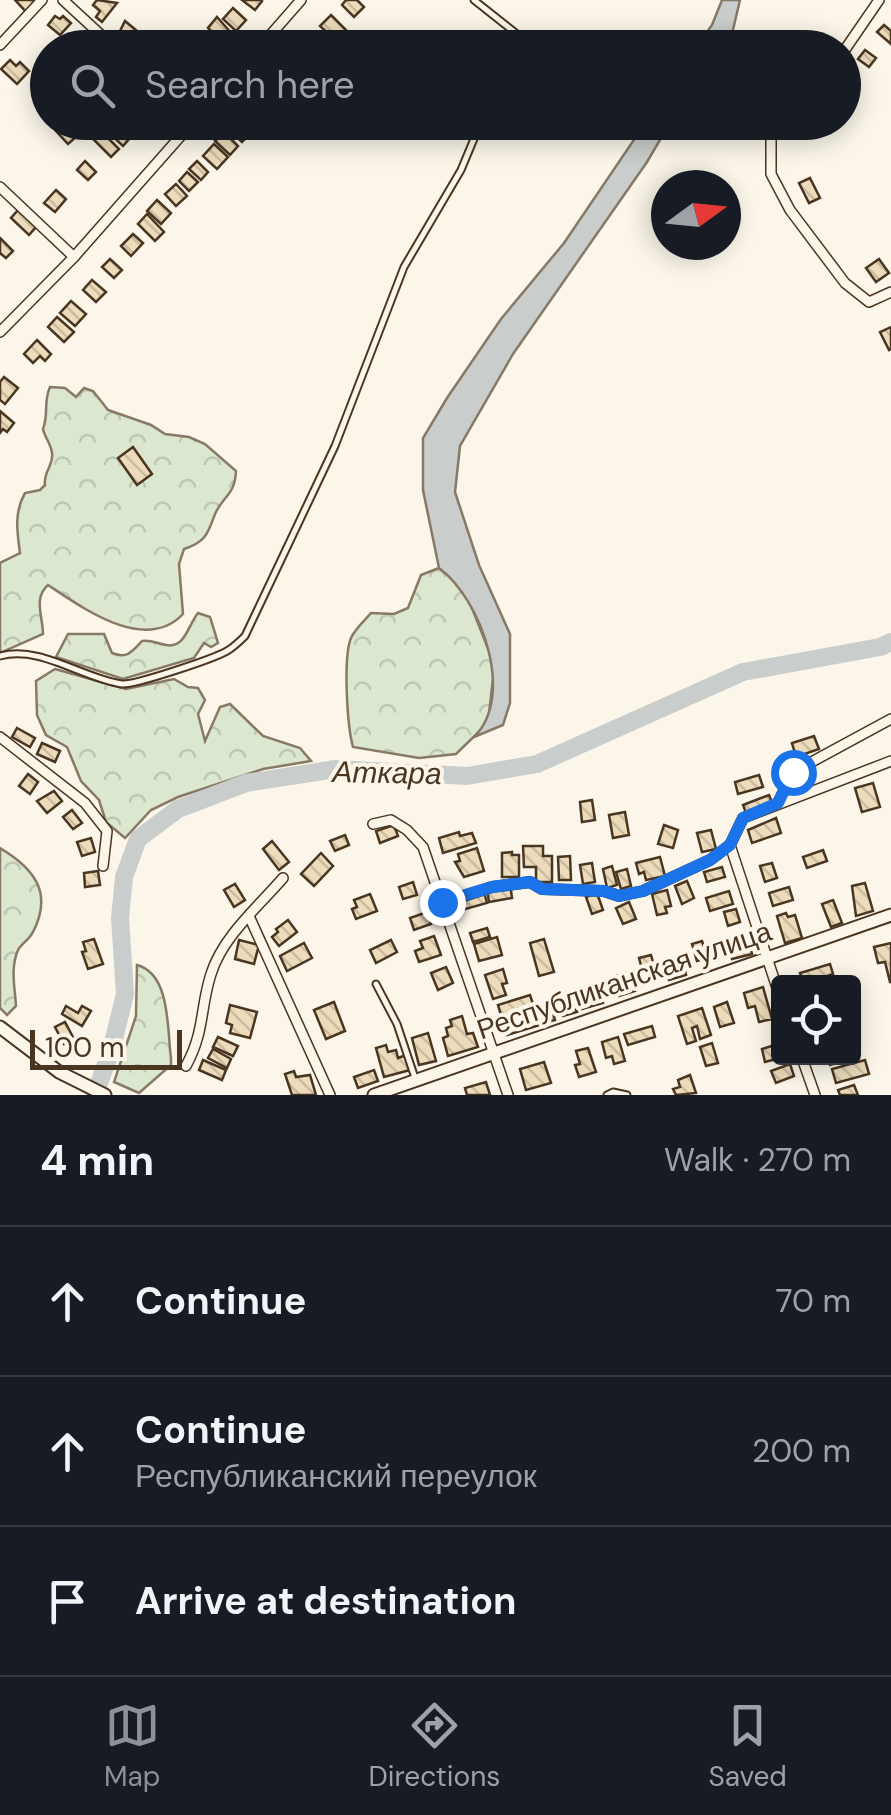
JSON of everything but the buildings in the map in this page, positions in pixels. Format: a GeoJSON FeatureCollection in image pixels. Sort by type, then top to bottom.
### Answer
{"type":"FeatureCollection","features":[{"type":"Feature","properties":{"kind":"street"},"geometry":{"type":"LineString","coordinates":[[0,45],[42,0]]}},
{"type":"Feature","properties":{"kind":"street"},"geometry":{"type":"LineString","coordinates":[[63,0],[96,30]]}},
{"type":"Feature","properties":{"kind":"street"},"geometry":{"type":"LineString","coordinates":[[275,30],[301,0]]}},
{"type":"Feature","properties":{"kind":"street"},"geometry":{"type":"LineString","coordinates":[[858,30],[879,0]]}},
{"type":"Feature","properties":{"kind":"street"},"geometry":{"type":"LineString","coordinates":[[0,332],[74,257],[176,140]]}},
{"type":"Feature","properties":{"kind":"street"},"geometry":{"type":"LineString","coordinates":[[772,140],[770,174],[790,210],[844,283],[868,302],[891,292]]}},
{"type":"Feature","properties":{"kind":"street"},"geometry":{"type":"LineString","coordinates":[[0,187],[74,257]]}},
{"type":"Feature","properties":{"kind":"street"},"geometry":{"type":"LineString","coordinates":[[778,803],[793,772],[891,719]]}},
{"type":"Feature","properties":{"kind":"street"},"geometry":{"type":"LineString","coordinates":[[0,737],[85,803],[107,832],[103,866]]}},
{"type":"Feature","properties":{"kind":"street"},"geometry":{"type":"LineString","coordinates":[[442,902],[492,887],[530,882],[542,889],[604,891],[619,896],[643,891],[710,860],[730,845],[743,818],[891,761]]}},
{"type":"Feature","properties":{"kind":"street"},"geometry":{"type":"LineString","coordinates":[[373,824],[391,820],[407,830],[423,848],[508,1095]]}},
{"type":"Feature","properties":{"kind":"street"},"geometry":{"type":"LineString","coordinates":[[730,845],[773,975]]}},
{"type":"Feature","properties":{"kind":"street"},"geometry":{"type":"LineString","coordinates":[[186,1066],[200,1042],[211,972],[233,933],[284,878]]}},
{"type":"Feature","properties":{"kind":"street","name":"Республиканская улица"},"geometry":{"type":"LineString","coordinates":[[374,1095],[891,914]]}},
{"type":"Feature","properties":{"kind":"street"},"geometry":{"type":"LineString","coordinates":[[249,916],[330,1095]]}},
{"type":"Feature","properties":{"kind":"street"},"geometry":{"type":"LineString","coordinates":[[0,1027],[59,1072],[105,1095]]}},
{"type":"Feature","properties":{"kind":"street"},"geometry":{"type":"LineString","coordinates":[[804,1065],[815,1095]]}},
{"type":"Feature","properties":{"kind":"lane"},"geometry":{"type":"LineString","coordinates":[[474,0],[512,30]]}},
{"type":"Feature","properties":{"kind":"lane"},"geometry":{"type":"LineString","coordinates":[[0,656],[11,653],[41,657],[125,685],[230,650],[245,636],[335,446],[404,267],[461,170],[473,140]]}},
{"type":"Feature","properties":{"kind":"lane"},"geometry":{"type":"LineString","coordinates":[[376,984],[397,1024],[416,1080]]}},
{"type":"Feature","properties":{"kind":"lane"},"geometry":{"type":"LineString","coordinates":[[607,1095],[628,1095]]}},
{"type":"Feature","properties":{"kind":"green space"},"geometry":{"type":"Polygon","coordinates":[[[50,387],[65,388],[76,397],[84,388],[93,391],[108,410],[165,434],[205,444],[236,471],[235,479],[205,536],[184,549],[179,564],[183,614],[168,625],[151,630],[133,628],[96,615],[48,585],[40,602],[43,634],[0,653],[0,563],[20,553],[18,515],[25,493],[45,485],[52,457],[43,429],[50,387]]]}},
{"type":"Feature","properties":{"kind":"green space"},"geometry":{"type":"Polygon","coordinates":[[[439,568],[454,580],[470,603],[489,651],[494,670],[488,723],[456,754],[419,758],[353,747],[347,691],[351,638],[371,613],[394,614],[408,608],[421,575],[439,568]]]}},
{"type":"Feature","properties":{"kind":"green space"},"geometry":{"type":"Polygon","coordinates":[[[198,613],[210,617],[218,643],[211,647],[204,643],[194,658],[123,679],[56,657],[68,634],[104,634],[112,653],[122,655],[142,641],[172,645],[182,640],[198,613]]]}},
{"type":"Feature","properties":{"kind":"green space"},"geometry":{"type":"Polygon","coordinates":[[[55,669],[126,689],[174,679],[198,688],[205,700],[198,714],[205,741],[220,707],[230,704],[263,736],[300,748],[311,761],[263,769],[178,797],[151,810],[125,838],[106,822],[99,800],[81,781],[67,747],[46,735],[37,715],[36,681],[55,669]]]}},
{"type":"Feature","properties":{"kind":"green space"},"geometry":{"type":"Polygon","coordinates":[[[0,848],[23,864],[41,894],[39,918],[16,957],[16,1006],[7,1015],[0,1008],[0,848]]]}},
{"type":"Feature","properties":{"kind":"green space"},"geometry":{"type":"Polygon","coordinates":[[[137,965],[148,970],[162,991],[171,1058],[171,1065],[139,1093],[114,1082],[136,1016],[137,965]]]}},
{"type":"Feature","properties":{"kind":"shaded area"},"geometry":{"type":"Polygon","coordinates":[[[722,0],[740,0],[733,30],[708,30],[722,0]]]}},
{"type":"Feature","properties":{"kind":"shaded area"},"geometry":{"type":"Polygon","coordinates":[[[634,140],[660,140],[513,354],[460,446],[455,492],[479,565],[510,634],[510,703],[503,725],[474,737],[486,719],[492,698],[488,649],[468,602],[439,568],[423,490],[423,438],[501,319],[564,243],[634,140]]]}},
{"type":"Feature","properties":{"kind":"waterway","name":"Аткара"},"geometry":{"type":"LineString","coordinates":[[95,1095],[125,994],[120,918],[124,877],[138,839],[178,809],[246,783],[336,769],[467,776],[537,764],[743,672],[891,642]]}},
{"type":"Feature","properties":{"kind":"route"},"geometry":{"type":"LineString","coordinates":[[442,902],[492,887],[530,882],[542,889],[604,891],[619,896],[643,891],[710,860],[730,845],[743,818],[778,803],[793,772]]}}]}
